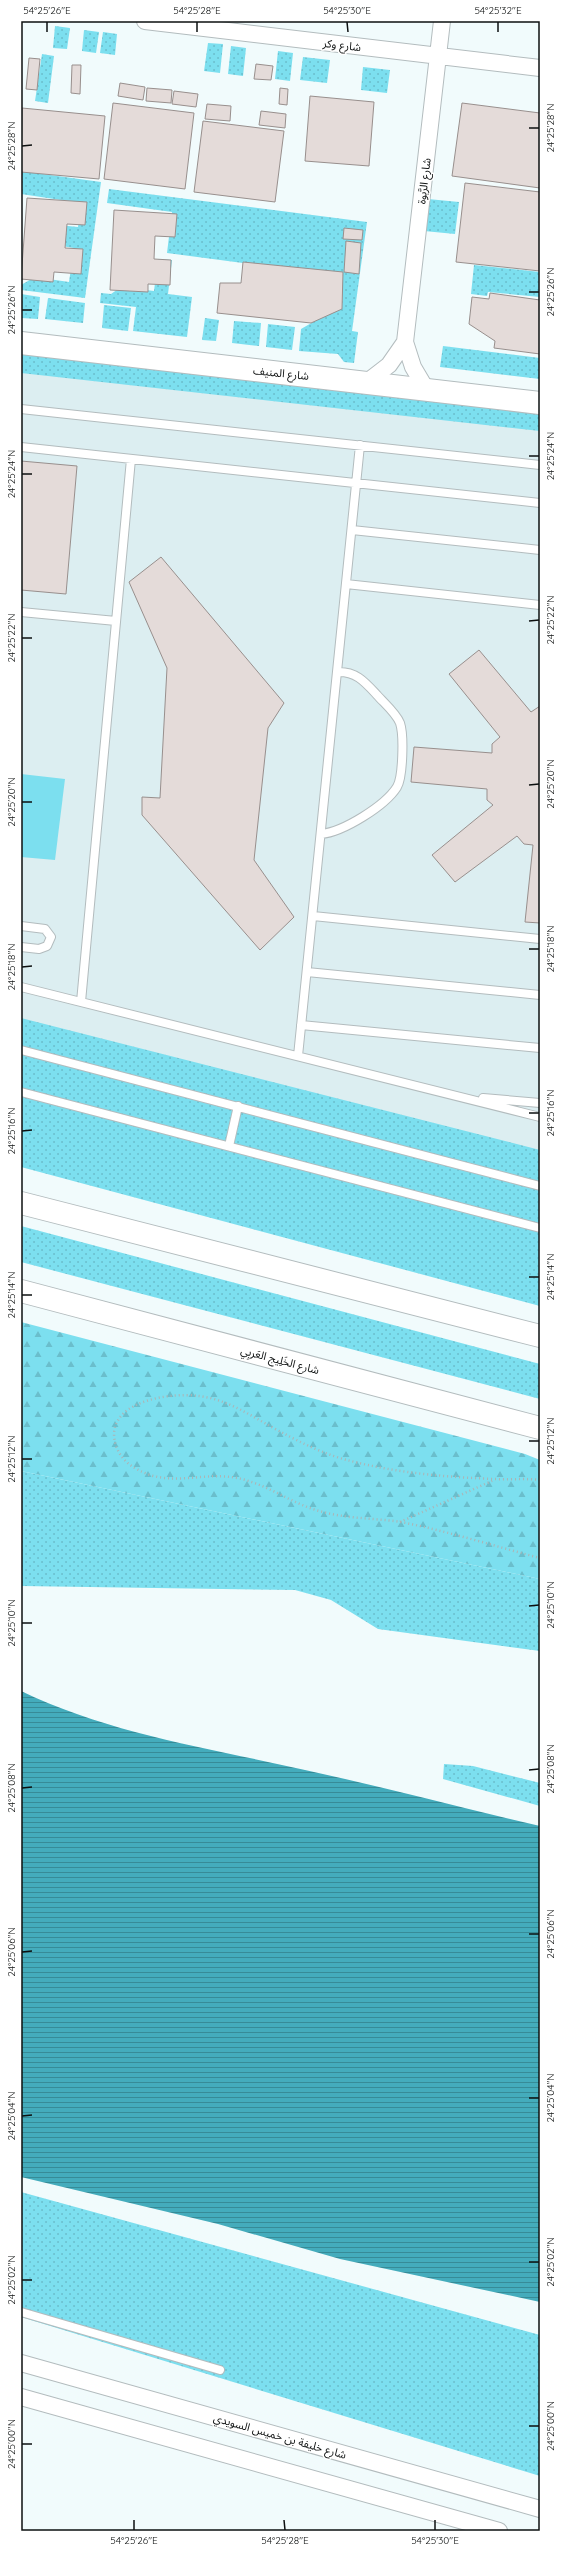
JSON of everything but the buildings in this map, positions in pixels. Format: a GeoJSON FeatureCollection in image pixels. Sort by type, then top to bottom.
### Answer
{"type":"FeatureCollection","features":[{"type":"Feature","properties":{"kind":"main road","name":"شارع المنيف"},"geometry":{"type":"LineString","coordinates":[[21,342],[540,403]]}},
{"type":"Feature","properties":{"kind":"main road"},"geometry":{"type":"LineString","coordinates":[[21,1202],[540,1336]]}},
{"type":"Feature","properties":{"kind":"main road","name":"شارع الخَلِيج العَربِي"},"geometry":{"type":"LineString","coordinates":[[21,1291],[540,1428]]}},
{"type":"Feature","properties":{"kind":"street","name":"شارع وكر"},"geometry":{"type":"LineString","coordinates":[[144,21],[540,68]]}},
{"type":"Feature","properties":{"kind":"street","name":"شارع الرَّبوة"},"geometry":{"type":"LineString","coordinates":[[426,389],[413,367],[405,342],[442,21]]}},
{"type":"Feature","properties":{"kind":"street","name":"شارع الرَّبوة"},"geometry":{"type":"LineString","coordinates":[[368,382],[389,365],[405,342]]}},
{"type":"Feature","properties":{"kind":"street","name":"شارع خليفة بن خميس السويدي"},"geometry":{"type":"LineString","coordinates":[[21,2363],[540,2509]]}},
{"type":"Feature","properties":{"kind":"street"},"geometry":{"type":"LineString","coordinates":[[21,2397],[499,2531]]}},
{"type":"Feature","properties":{"kind":"lane"},"geometry":{"type":"LineString","coordinates":[[21,409],[540,465]]}},
{"type":"Feature","properties":{"kind":"lane"},"geometry":{"type":"LineString","coordinates":[[298,1056],[360,445]]}},
{"type":"Feature","properties":{"kind":"lane"},"geometry":{"type":"LineString","coordinates":[[21,447],[540,503]]}},
{"type":"Feature","properties":{"kind":"lane"},"geometry":{"type":"LineString","coordinates":[[82,1002],[131,459]]}},
{"type":"Feature","properties":{"kind":"lane"},"geometry":{"type":"LineString","coordinates":[[352,530],[540,550]]}},
{"type":"Feature","properties":{"kind":"lane"},"geometry":{"type":"LineString","coordinates":[[346,584],[540,605]]}},
{"type":"Feature","properties":{"kind":"lane"},"geometry":{"type":"LineString","coordinates":[[21,612],[116,621]]}},
{"type":"Feature","properties":{"kind":"lane"},"geometry":{"type":"LineString","coordinates":[[321,834],[338,831],[353,823],[393,791],[400,774],[402,732],[400,722],[362,679],[350,673],[337,672]]}},
{"type":"Feature","properties":{"kind":"lane"},"geometry":{"type":"LineString","coordinates":[[312,916],[540,938]]}},
{"type":"Feature","properties":{"kind":"lane"},"geometry":{"type":"LineString","coordinates":[[21,926],[45,929],[51,938],[47,946],[43,948],[21,947]]}},
{"type":"Feature","properties":{"kind":"lane"},"geometry":{"type":"LineString","coordinates":[[307,972],[540,995]]}},
{"type":"Feature","properties":{"kind":"lane"},"geometry":{"type":"LineString","coordinates":[[21,987],[540,1117]]}},
{"type":"Feature","properties":{"kind":"lane"},"geometry":{"type":"LineString","coordinates":[[301,1025],[540,1048]]}},
{"type":"Feature","properties":{"kind":"lane"},"geometry":{"type":"LineString","coordinates":[[21,1050],[540,1186]]}},
{"type":"Feature","properties":{"kind":"lane"},"geometry":{"type":"LineString","coordinates":[[21,1092],[540,1228]]}},
{"type":"Feature","properties":{"kind":"lane"},"geometry":{"type":"LineString","coordinates":[[458,1096],[540,1103]]}},
{"type":"Feature","properties":{"kind":"lane"},"geometry":{"type":"LineString","coordinates":[[229,1146],[238,1106]]}},
{"type":"Feature","properties":{"kind":"lane"},"geometry":{"type":"LineString","coordinates":[[21,2312],[220,2370]]}},
{"type":"Feature","properties":{"kind":"path"},"geometry":{"type":"LineString","coordinates":[[540,1480],[440,1476],[349,1461],[284,1434],[225,1402],[198,1396],[161,1396],[134,1406],[116,1421],[113,1434],[117,1449],[127,1465],[151,1475],[186,1480],[214,1476],[237,1478],[266,1487],[321,1512],[365,1520],[400,1522],[540,1558]]}},
{"type":"Feature","properties":{"kind":"path"},"geometry":{"type":"LineString","coordinates":[[400,1522],[495,1479]]}},
{"type":"Feature","properties":{"kind":"shaded area"},"geometry":{"type":"Polygon","coordinates":[[[21,349],[540,411],[540,1249],[21,1101],[21,349]]]}},
{"type":"Feature","properties":{"kind":"shaded area"},"geometry":{"type":"Polygon","coordinates":[[[21,1691],[55,1706],[125,1729],[196,1747],[364,1783],[540,1826],[540,2302],[340,2259],[218,2224],[21,2177],[21,1691]]]}},
{"type":"Feature","properties":{"kind":"green space"},"geometry":{"type":"Polygon","coordinates":[[[55,26],[70,28],[67,49],[53,48],[55,26]]]}},
{"type":"Feature","properties":{"kind":"green space"},"geometry":{"type":"Polygon","coordinates":[[[84,30],[99,32],[96,53],[82,51],[84,30]]]}},
{"type":"Feature","properties":{"kind":"green space"},"geometry":{"type":"Polygon","coordinates":[[[103,32],[117,34],[115,55],[100,53],[103,32]]]}},
{"type":"Feature","properties":{"kind":"green space"},"geometry":{"type":"Polygon","coordinates":[[[208,43],[223,44],[220,73],[204,71],[208,43]]]}},
{"type":"Feature","properties":{"kind":"green space"},"geometry":{"type":"Polygon","coordinates":[[[231,46],[246,48],[243,76],[228,74],[231,46]]]}},
{"type":"Feature","properties":{"kind":"green space"},"geometry":{"type":"Polygon","coordinates":[[[278,51],[293,53],[290,81],[275,79],[278,51]]]}},
{"type":"Feature","properties":{"kind":"green space"},"geometry":{"type":"Polygon","coordinates":[[[42,54],[54,56],[48,103],[35,101],[42,54]]]}},
{"type":"Feature","properties":{"kind":"green space"},"geometry":{"type":"Polygon","coordinates":[[[303,57],[330,60],[327,83],[300,80],[303,57]]]}},
{"type":"Feature","properties":{"kind":"green space"},"geometry":{"type":"Polygon","coordinates":[[[363,67],[390,70],[387,93],[361,90],[363,67]]]}},
{"type":"Feature","properties":{"kind":"green space"},"geometry":{"type":"Polygon","coordinates":[[[21,171],[101,182],[85,298],[21,290],[21,285],[35,277],[69,282],[74,248],[55,245],[58,225],[78,227],[81,203],[21,194],[21,171]]]}},
{"type":"Feature","properties":{"kind":"green space"},"geometry":{"type":"Polygon","coordinates":[[[109,189],[367,222],[352,331],[358,332],[354,363],[344,362],[338,354],[299,351],[301,329],[339,307],[343,276],[167,253],[172,212],[107,203],[109,189]]]}},
{"type":"Feature","properties":{"kind":"green space"},"geometry":{"type":"Polygon","coordinates":[[[428,199],[459,202],[455,234],[424,231],[428,199]]]}},
{"type":"Feature","properties":{"kind":"green space"},"geometry":{"type":"Polygon","coordinates":[[[158,259],[172,260],[168,294],[192,297],[187,337],[133,331],[136,307],[100,303],[101,293],[111,294],[121,287],[154,291],[158,259]]]}},
{"type":"Feature","properties":{"kind":"green space"},"geometry":{"type":"Polygon","coordinates":[[[474,265],[540,272],[540,297],[488,292],[487,296],[471,294],[474,265]]]}},
{"type":"Feature","properties":{"kind":"green space"},"geometry":{"type":"Polygon","coordinates":[[[21,294],[40,297],[38,319],[21,318],[21,294]]]}},
{"type":"Feature","properties":{"kind":"green space"},"geometry":{"type":"Polygon","coordinates":[[[48,298],[85,303],[83,323],[45,319],[48,298]]]}},
{"type":"Feature","properties":{"kind":"green space"},"geometry":{"type":"Polygon","coordinates":[[[104,305],[131,308],[128,331],[102,328],[104,305]]]}},
{"type":"Feature","properties":{"kind":"green space"},"geometry":{"type":"Polygon","coordinates":[[[205,318],[219,320],[216,341],[202,340],[205,318]]]}},
{"type":"Feature","properties":{"kind":"green space"},"geometry":{"type":"Polygon","coordinates":[[[234,321],[261,323],[259,346],[232,343],[234,321]]]}},
{"type":"Feature","properties":{"kind":"green space"},"geometry":{"type":"Polygon","coordinates":[[[268,324],[295,327],[292,350],[266,347],[268,324]]]}},
{"type":"Feature","properties":{"kind":"green space"},"geometry":{"type":"Polygon","coordinates":[[[443,346],[540,358],[540,379],[440,367],[443,346]]]}},
{"type":"Feature","properties":{"kind":"green space"},"geometry":{"type":"Polygon","coordinates":[[[21,354],[540,412],[540,431],[21,373],[21,354]]]}},
{"type":"Feature","properties":{"kind":"green space"},"geometry":{"type":"Polygon","coordinates":[[[21,774],[65,779],[55,860],[21,857],[21,774]]]}},
{"type":"Feature","properties":{"kind":"green space"},"geometry":{"type":"Polygon","coordinates":[[[21,1018],[540,1150],[540,1306],[21,1167],[21,1018]]]}},
{"type":"Feature","properties":{"kind":"green space"},"geometry":{"type":"Polygon","coordinates":[[[21,1226],[540,1364],[540,1399],[21,1262],[21,1226]]]}},
{"type":"Feature","properties":{"kind":"green space"},"geometry":{"type":"Polygon","coordinates":[[[21,1322],[525,1454],[540,1460],[540,1579],[21,1471],[21,1322]]]}},
{"type":"Feature","properties":{"kind":"green space"},"geometry":{"type":"Polygon","coordinates":[[[21,1471],[540,1579],[540,1651],[378,1629],[331,1600],[295,1590],[21,1586],[21,1471]]]}},
{"type":"Feature","properties":{"kind":"green space"},"geometry":{"type":"Polygon","coordinates":[[[444,1764],[473,1766],[540,1783],[540,1806],[443,1779],[444,1764]]]}},
{"type":"Feature","properties":{"kind":"green space"},"geometry":{"type":"Polygon","coordinates":[[[21,2192],[540,2335],[540,2476],[21,2317],[21,2192]]]}}]}
